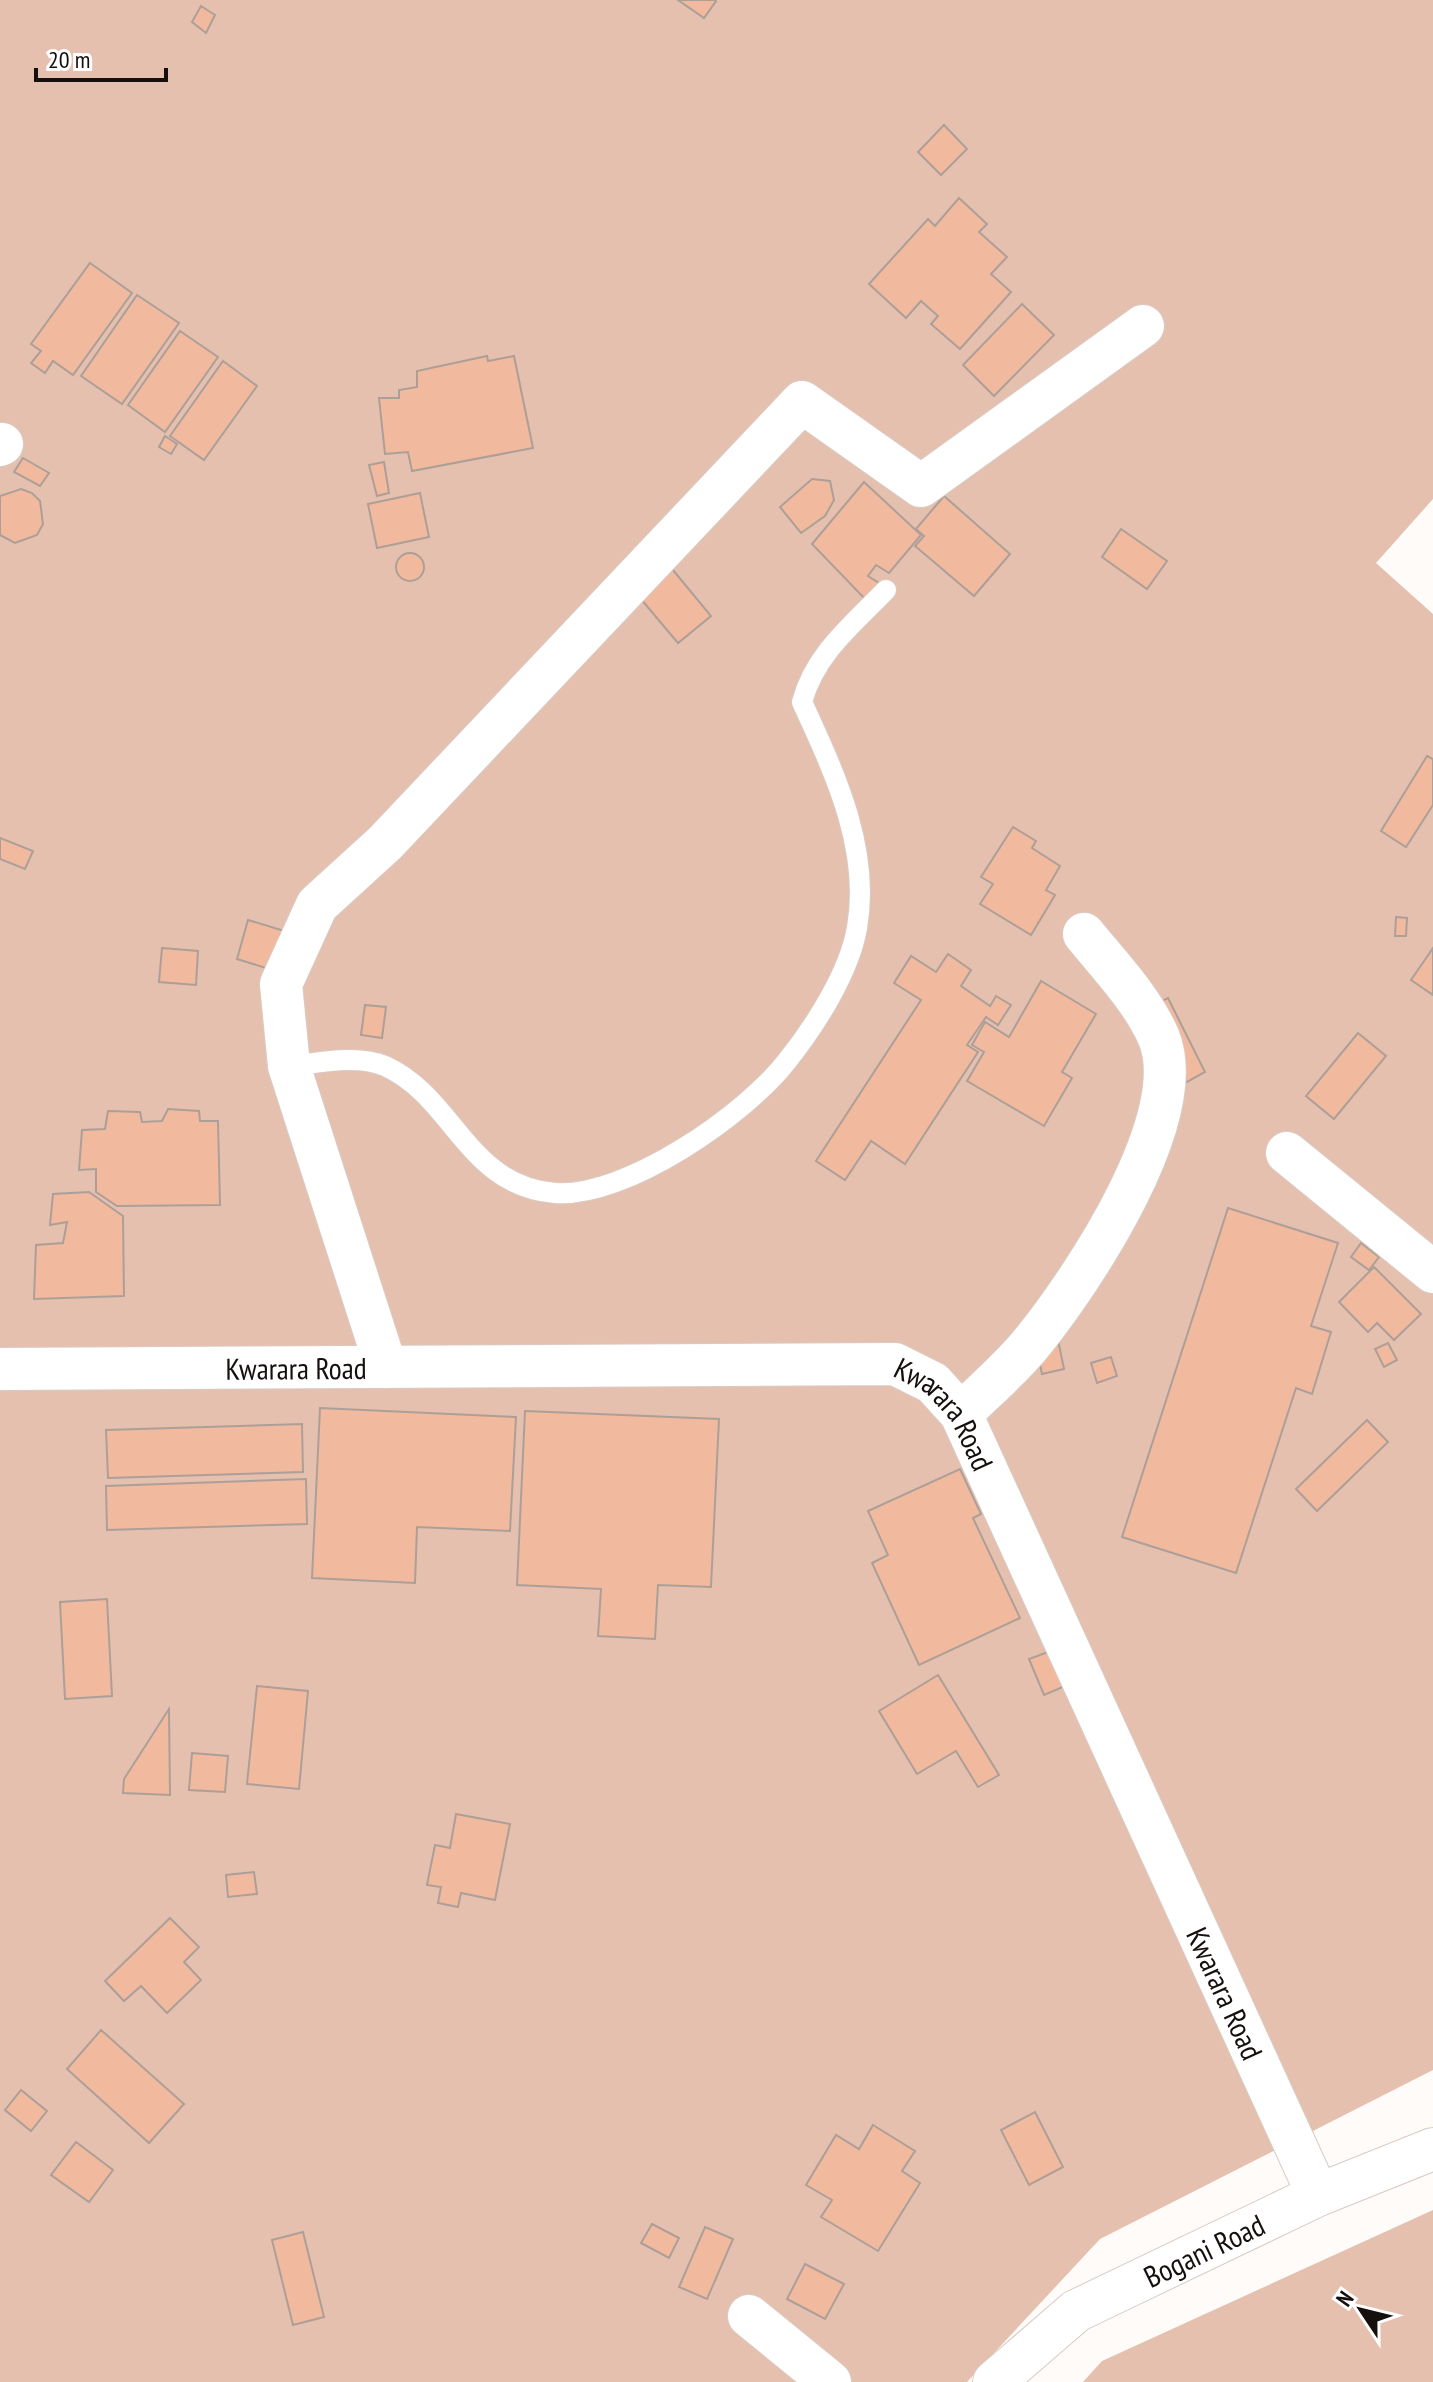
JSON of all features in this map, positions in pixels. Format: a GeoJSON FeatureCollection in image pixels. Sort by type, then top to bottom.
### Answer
{"type":"FeatureCollection","features":[{"type":"Feature","properties":{"kind":"street"},"geometry":{"type":"LineString","coordinates":[[386,1367],[289,1066],[281,984],[317,905],[385,843],[802,402],[921,486],[1143,326]]}},
{"type":"Feature","properties":{"kind":"street"},"geometry":{"type":"LineString","coordinates":[[961,1414],[1032,1343],[1078,1281],[1130,1191],[1153,1131],[1166,1081],[1159,1039],[1131,991],[1084,934]]}},
{"type":"Feature","properties":{"kind":"street"},"geometry":{"type":"LineString","coordinates":[[1287,1153],[1433,1272]]}},
{"type":"Feature","properties":{"kind":"street","name":"Kwarara Road"},"geometry":{"type":"LineString","coordinates":[[0,1369],[895,1364],[933,1383],[961,1414],[1318,2195]]}},
{"type":"Feature","properties":{"kind":"street","name":"Bogani Road"},"geometry":{"type":"LineString","coordinates":[[994,2382],[1076,2311],[1318,2195],[1433,2149]]}},
{"type":"Feature","properties":{"kind":"street"},"geometry":{"type":"LineString","coordinates":[[749,2316],[830,2382]]}},
{"type":"Feature","properties":{"kind":"lane"},"geometry":{"type":"LineString","coordinates":[[289,1066],[349,1060],[384,1065],[420,1089],[478,1158],[510,1181],[556,1193],[614,1184],[665,1160],[721,1122],[785,1063],[831,998],[857,929],[858,861],[841,787],[802,702],[808,679],[822,656],[886,590]]}},
{"type":"Feature","properties":{"kind":"shaded area"},"geometry":{"type":"Polygon","coordinates":[[[0,0],[1433,0],[1433,499],[1376,563],[1433,614],[1433,2070],[1100,2239],[967,2382],[0,2382],[0,0]]]}},
{"type":"Feature","properties":{"kind":"shaded area"},"geometry":{"type":"Polygon","coordinates":[[[1433,2210],[1433,2382],[1083,2382],[1102,2361],[1433,2210]]]}},
{"type":"Feature","properties":{"kind":"building"},"geometry":{"type":"Polygon","coordinates":[[[678,0],[715,0],[716,1],[704,18],[678,0]]]}},
{"type":"Feature","properties":{"kind":"building"},"geometry":{"type":"Polygon","coordinates":[[[201,6],[215,15],[206,33],[192,22],[201,6]]]}},
{"type":"Feature","properties":{"kind":"building"},"geometry":{"type":"Polygon","coordinates":[[[944,125],[967,149],[941,175],[918,152],[944,125]]]}},
{"type":"Feature","properties":{"kind":"building"},"geometry":{"type":"Polygon","coordinates":[[[959,198],[987,224],[979,232],[1007,257],[991,274],[1011,292],[960,349],[931,324],[938,316],[921,301],[906,318],[869,284],[928,219],[935,226],[959,198]]]}},
{"type":"Feature","properties":{"kind":"building"},"geometry":{"type":"Polygon","coordinates":[[[90,263],[132,293],[73,375],[53,361],[45,373],[31,363],[41,351],[31,344],[90,263]]]}},
{"type":"Feature","properties":{"kind":"building"},"geometry":{"type":"Polygon","coordinates":[[[137,295],[179,323],[122,404],[81,376],[137,295]]]}},
{"type":"Feature","properties":{"kind":"building"},"geometry":{"type":"Polygon","coordinates":[[[1022,304],[1054,335],[994,396],[963,365],[1022,304]]]}},
{"type":"Feature","properties":{"kind":"building"},"geometry":{"type":"Polygon","coordinates":[[[180,331],[218,357],[165,432],[128,405],[180,331]]]}},
{"type":"Feature","properties":{"kind":"building"},"geometry":{"type":"Polygon","coordinates":[[[487,356],[488,361],[514,356],[533,448],[412,471],[408,452],[385,454],[379,398],[399,398],[399,390],[417,387],[417,371],[487,356]]]}},
{"type":"Feature","properties":{"kind":"building"},"geometry":{"type":"Polygon","coordinates":[[[223,361],[257,386],[204,460],[170,436],[223,361]]]}},
{"type":"Feature","properties":{"kind":"building"},"geometry":{"type":"Polygon","coordinates":[[[165,436],[177,444],[171,454],[159,447],[165,436]]]}},
{"type":"Feature","properties":{"kind":"building"},"geometry":{"type":"Polygon","coordinates":[[[23,458],[49,473],[40,486],[14,472],[23,458]]]}},
{"type":"Feature","properties":{"kind":"building"},"geometry":{"type":"Polygon","coordinates":[[[384,462],[389,493],[377,496],[369,465],[384,462]]]}},
{"type":"Feature","properties":{"kind":"building"},"geometry":{"type":"Polygon","coordinates":[[[812,479],[830,481],[834,500],[825,516],[801,533],[780,507],[812,479]]]}},
{"type":"Feature","properties":{"kind":"building"},"geometry":{"type":"Polygon","coordinates":[[[864,482],[921,535],[889,573],[876,565],[868,576],[879,583],[866,600],[812,544],[864,482]]]}},
{"type":"Feature","properties":{"kind":"building"},"geometry":{"type":"Polygon","coordinates":[[[21,489],[32,493],[40,501],[43,524],[37,535],[15,543],[0,535],[0,496],[21,489]]]}},
{"type":"Feature","properties":{"kind":"building"},"geometry":{"type":"Polygon","coordinates":[[[420,493],[429,537],[377,548],[368,504],[420,493]]]}},
{"type":"Feature","properties":{"kind":"building"},"geometry":{"type":"Polygon","coordinates":[[[944,496],[1010,554],[974,596],[915,546],[924,536],[916,529],[944,496]]]}},
{"type":"Feature","properties":{"kind":"building"},"geometry":{"type":"Polygon","coordinates":[[[1121,529],[1167,561],[1147,589],[1102,557],[1121,529]]]}},
{"type":"Feature","properties":{"kind":"building"},"geometry":{"type":"Polygon","coordinates":[[[410,553],[420,557],[424,567],[420,577],[410,581],[400,577],[396,567],[400,557],[410,553]]]}},
{"type":"Feature","properties":{"kind":"building"},"geometry":{"type":"Polygon","coordinates":[[[668,564],[711,616],[678,643],[635,592],[668,564]]]}},
{"type":"Feature","properties":{"kind":"building"},"geometry":{"type":"Polygon","coordinates":[[[1427,756],[1433,759],[1433,805],[1406,847],[1381,831],[1427,756]]]}},
{"type":"Feature","properties":{"kind":"building"},"geometry":{"type":"Polygon","coordinates":[[[1013,827],[1036,841],[1032,848],[1060,866],[1046,890],[1055,895],[1031,935],[980,904],[993,884],[981,877],[1013,827]]]}},
{"type":"Feature","properties":{"kind":"building"},"geometry":{"type":"Polygon","coordinates":[[[0,838],[33,851],[25,869],[0,859],[0,838]]]}},
{"type":"Feature","properties":{"kind":"building"},"geometry":{"type":"Polygon","coordinates":[[[1396,917],[1407,918],[1406,936],[1395,936],[1396,917]]]}},
{"type":"Feature","properties":{"kind":"building"},"geometry":{"type":"Polygon","coordinates":[[[248,920],[291,933],[279,972],[237,959],[248,920]]]}},
{"type":"Feature","properties":{"kind":"building"},"geometry":{"type":"Polygon","coordinates":[[[162,948],[198,951],[196,985],[159,982],[162,948]]]}},
{"type":"Feature","properties":{"kind":"building"},"geometry":{"type":"Polygon","coordinates":[[[1433,948],[1433,995],[1411,980],[1433,948]]]}},
{"type":"Feature","properties":{"kind":"building"},"geometry":{"type":"Polygon","coordinates":[[[948,954],[971,970],[961,986],[990,1006],[996,996],[1011,1005],[998,1025],[986,1017],[967,1045],[978,1052],[905,1164],[871,1141],[845,1180],[816,1161],[921,1000],[894,983],[911,956],[936,972],[948,954]]]}},
{"type":"Feature","properties":{"kind":"building"},"geometry":{"type":"Polygon","coordinates":[[[1041,981],[1096,1014],[1062,1072],[1072,1078],[1044,1126],[967,1081],[984,1052],[972,1045],[985,1022],[1009,1037],[1041,981]]]}},
{"type":"Feature","properties":{"kind":"building"},"geometry":{"type":"Polygon","coordinates":[[[1168,998],[1205,1072],[1185,1083],[1147,1008],[1168,998]]]}},
{"type":"Feature","properties":{"kind":"building"},"geometry":{"type":"Polygon","coordinates":[[[365,1005],[386,1007],[382,1038],[361,1035],[365,1005]]]}},
{"type":"Feature","properties":{"kind":"building"},"geometry":{"type":"Polygon","coordinates":[[[1358,1033],[1386,1056],[1334,1119],[1306,1096],[1358,1033]]]}},
{"type":"Feature","properties":{"kind":"building"},"geometry":{"type":"Polygon","coordinates":[[[168,1109],[199,1111],[200,1121],[218,1121],[220,1205],[117,1206],[96,1192],[96,1169],[79,1170],[82,1130],[105,1129],[108,1111],[140,1112],[142,1122],[162,1121],[168,1109]]]}},
{"type":"Feature","properties":{"kind":"building"},"geometry":{"type":"Polygon","coordinates":[[[89,1192],[123,1216],[124,1296],[34,1299],[36,1245],[63,1243],[67,1222],[50,1225],[53,1194],[89,1192]]]}},
{"type":"Feature","properties":{"kind":"building"},"geometry":{"type":"Polygon","coordinates":[[[1228,1208],[1338,1243],[1311,1326],[1331,1332],[1312,1394],[1296,1388],[1236,1573],[1122,1537],[1228,1208]]]}},
{"type":"Feature","properties":{"kind":"building"},"geometry":{"type":"Polygon","coordinates":[[[1361,1243],[1379,1257],[1369,1270],[1351,1257],[1361,1243]]]}},
{"type":"Feature","properties":{"kind":"building"},"geometry":{"type":"Polygon","coordinates":[[[1374,1267],[1421,1314],[1394,1340],[1377,1323],[1368,1332],[1339,1302],[1374,1267]]]}},
{"type":"Feature","properties":{"kind":"building"},"geometry":{"type":"Polygon","coordinates":[[[1058,1340],[1064,1369],[1042,1374],[1036,1345],[1058,1340]]]}},
{"type":"Feature","properties":{"kind":"building"},"geometry":{"type":"Polygon","coordinates":[[[1388,1343],[1397,1360],[1384,1367],[1375,1349],[1388,1343]]]}},
{"type":"Feature","properties":{"kind":"building"},"geometry":{"type":"Polygon","coordinates":[[[1111,1357],[1117,1376],[1097,1383],[1091,1363],[1111,1357]]]}},
{"type":"Feature","properties":{"kind":"building"},"geometry":{"type":"Polygon","coordinates":[[[320,1408],[516,1417],[510,1531],[417,1527],[415,1583],[312,1578],[320,1408]]]}},
{"type":"Feature","properties":{"kind":"building"},"geometry":{"type":"Polygon","coordinates":[[[525,1411],[719,1419],[711,1587],[658,1585],[655,1639],[598,1636],[601,1589],[517,1585],[525,1411]]]}},
{"type":"Feature","properties":{"kind":"building"},"geometry":{"type":"Polygon","coordinates":[[[1367,1420],[1388,1442],[1317,1511],[1296,1489],[1367,1420]]]}},
{"type":"Feature","properties":{"kind":"building"},"geometry":{"type":"Polygon","coordinates":[[[302,1424],[303,1472],[108,1478],[106,1430],[302,1424]]]}},
{"type":"Feature","properties":{"kind":"building"},"geometry":{"type":"Polygon","coordinates":[[[960,1469],[981,1514],[973,1518],[1020,1618],[919,1665],[872,1563],[888,1555],[868,1511],[960,1469]]]}},
{"type":"Feature","properties":{"kind":"building"},"geometry":{"type":"Polygon","coordinates":[[[306,1479],[307,1524],[107,1530],[106,1486],[306,1479]]]}},
{"type":"Feature","properties":{"kind":"building"},"geometry":{"type":"Polygon","coordinates":[[[107,1599],[112,1696],[65,1699],[60,1602],[107,1599]]]}},
{"type":"Feature","properties":{"kind":"building"},"geometry":{"type":"Polygon","coordinates":[[[1056,1649],[1070,1684],[1044,1695],[1029,1659],[1056,1649]]]}},
{"type":"Feature","properties":{"kind":"building"},"geometry":{"type":"Polygon","coordinates":[[[938,1675],[999,1775],[978,1787],[956,1751],[917,1774],[879,1711],[938,1675]]]}},
{"type":"Feature","properties":{"kind":"building"},"geometry":{"type":"Polygon","coordinates":[[[257,1686],[308,1691],[299,1789],[247,1784],[257,1686]]]}},
{"type":"Feature","properties":{"kind":"building"},"geometry":{"type":"Polygon","coordinates":[[[169,1709],[170,1795],[123,1793],[124,1779],[169,1709]]]}},
{"type":"Feature","properties":{"kind":"building"},"geometry":{"type":"Polygon","coordinates":[[[192,1753],[228,1756],[225,1792],[189,1790],[192,1753]]]}},
{"type":"Feature","properties":{"kind":"building"},"geometry":{"type":"Polygon","coordinates":[[[456,1814],[510,1824],[495,1900],[461,1893],[458,1907],[438,1903],[441,1887],[427,1885],[435,1845],[450,1848],[456,1814]]]}},
{"type":"Feature","properties":{"kind":"building"},"geometry":{"type":"Polygon","coordinates":[[[254,1872],[257,1894],[228,1897],[226,1875],[254,1872]]]}},
{"type":"Feature","properties":{"kind":"building"},"geometry":{"type":"Polygon","coordinates":[[[170,1918],[199,1947],[184,1962],[201,1980],[167,2013],[141,1986],[124,2001],[105,1981],[170,1918]]]}},
{"type":"Feature","properties":{"kind":"building"},"geometry":{"type":"Polygon","coordinates":[[[101,2030],[184,2104],[149,2143],[67,2069],[101,2030]]]}},
{"type":"Feature","properties":{"kind":"building"},"geometry":{"type":"Polygon","coordinates":[[[21,2090],[47,2111],[31,2131],[5,2110],[21,2090]]]}},
{"type":"Feature","properties":{"kind":"building"},"geometry":{"type":"Polygon","coordinates":[[[1035,2112],[1063,2167],[1029,2185],[1001,2130],[1035,2112]]]}},
{"type":"Feature","properties":{"kind":"building"},"geometry":{"type":"Polygon","coordinates":[[[873,2125],[915,2151],[902,2171],[920,2183],[878,2251],[821,2217],[832,2200],[806,2185],[836,2135],[859,2149],[873,2125]]]}},
{"type":"Feature","properties":{"kind":"building"},"geometry":{"type":"Polygon","coordinates":[[[76,2142],[113,2170],[89,2202],[51,2175],[76,2142]]]}},
{"type":"Feature","properties":{"kind":"building"},"geometry":{"type":"Polygon","coordinates":[[[652,2224],[679,2238],[669,2258],[641,2243],[652,2224]]]}},
{"type":"Feature","properties":{"kind":"building"},"geometry":{"type":"Polygon","coordinates":[[[705,2227],[733,2239],[707,2299],[679,2287],[705,2227]]]}},
{"type":"Feature","properties":{"kind":"building"},"geometry":{"type":"Polygon","coordinates":[[[303,2232],[324,2317],[293,2325],[272,2240],[303,2232]]]}},
{"type":"Feature","properties":{"kind":"building"},"geometry":{"type":"Polygon","coordinates":[[[805,2264],[844,2284],[825,2319],[787,2299],[805,2264]]]}}]}
